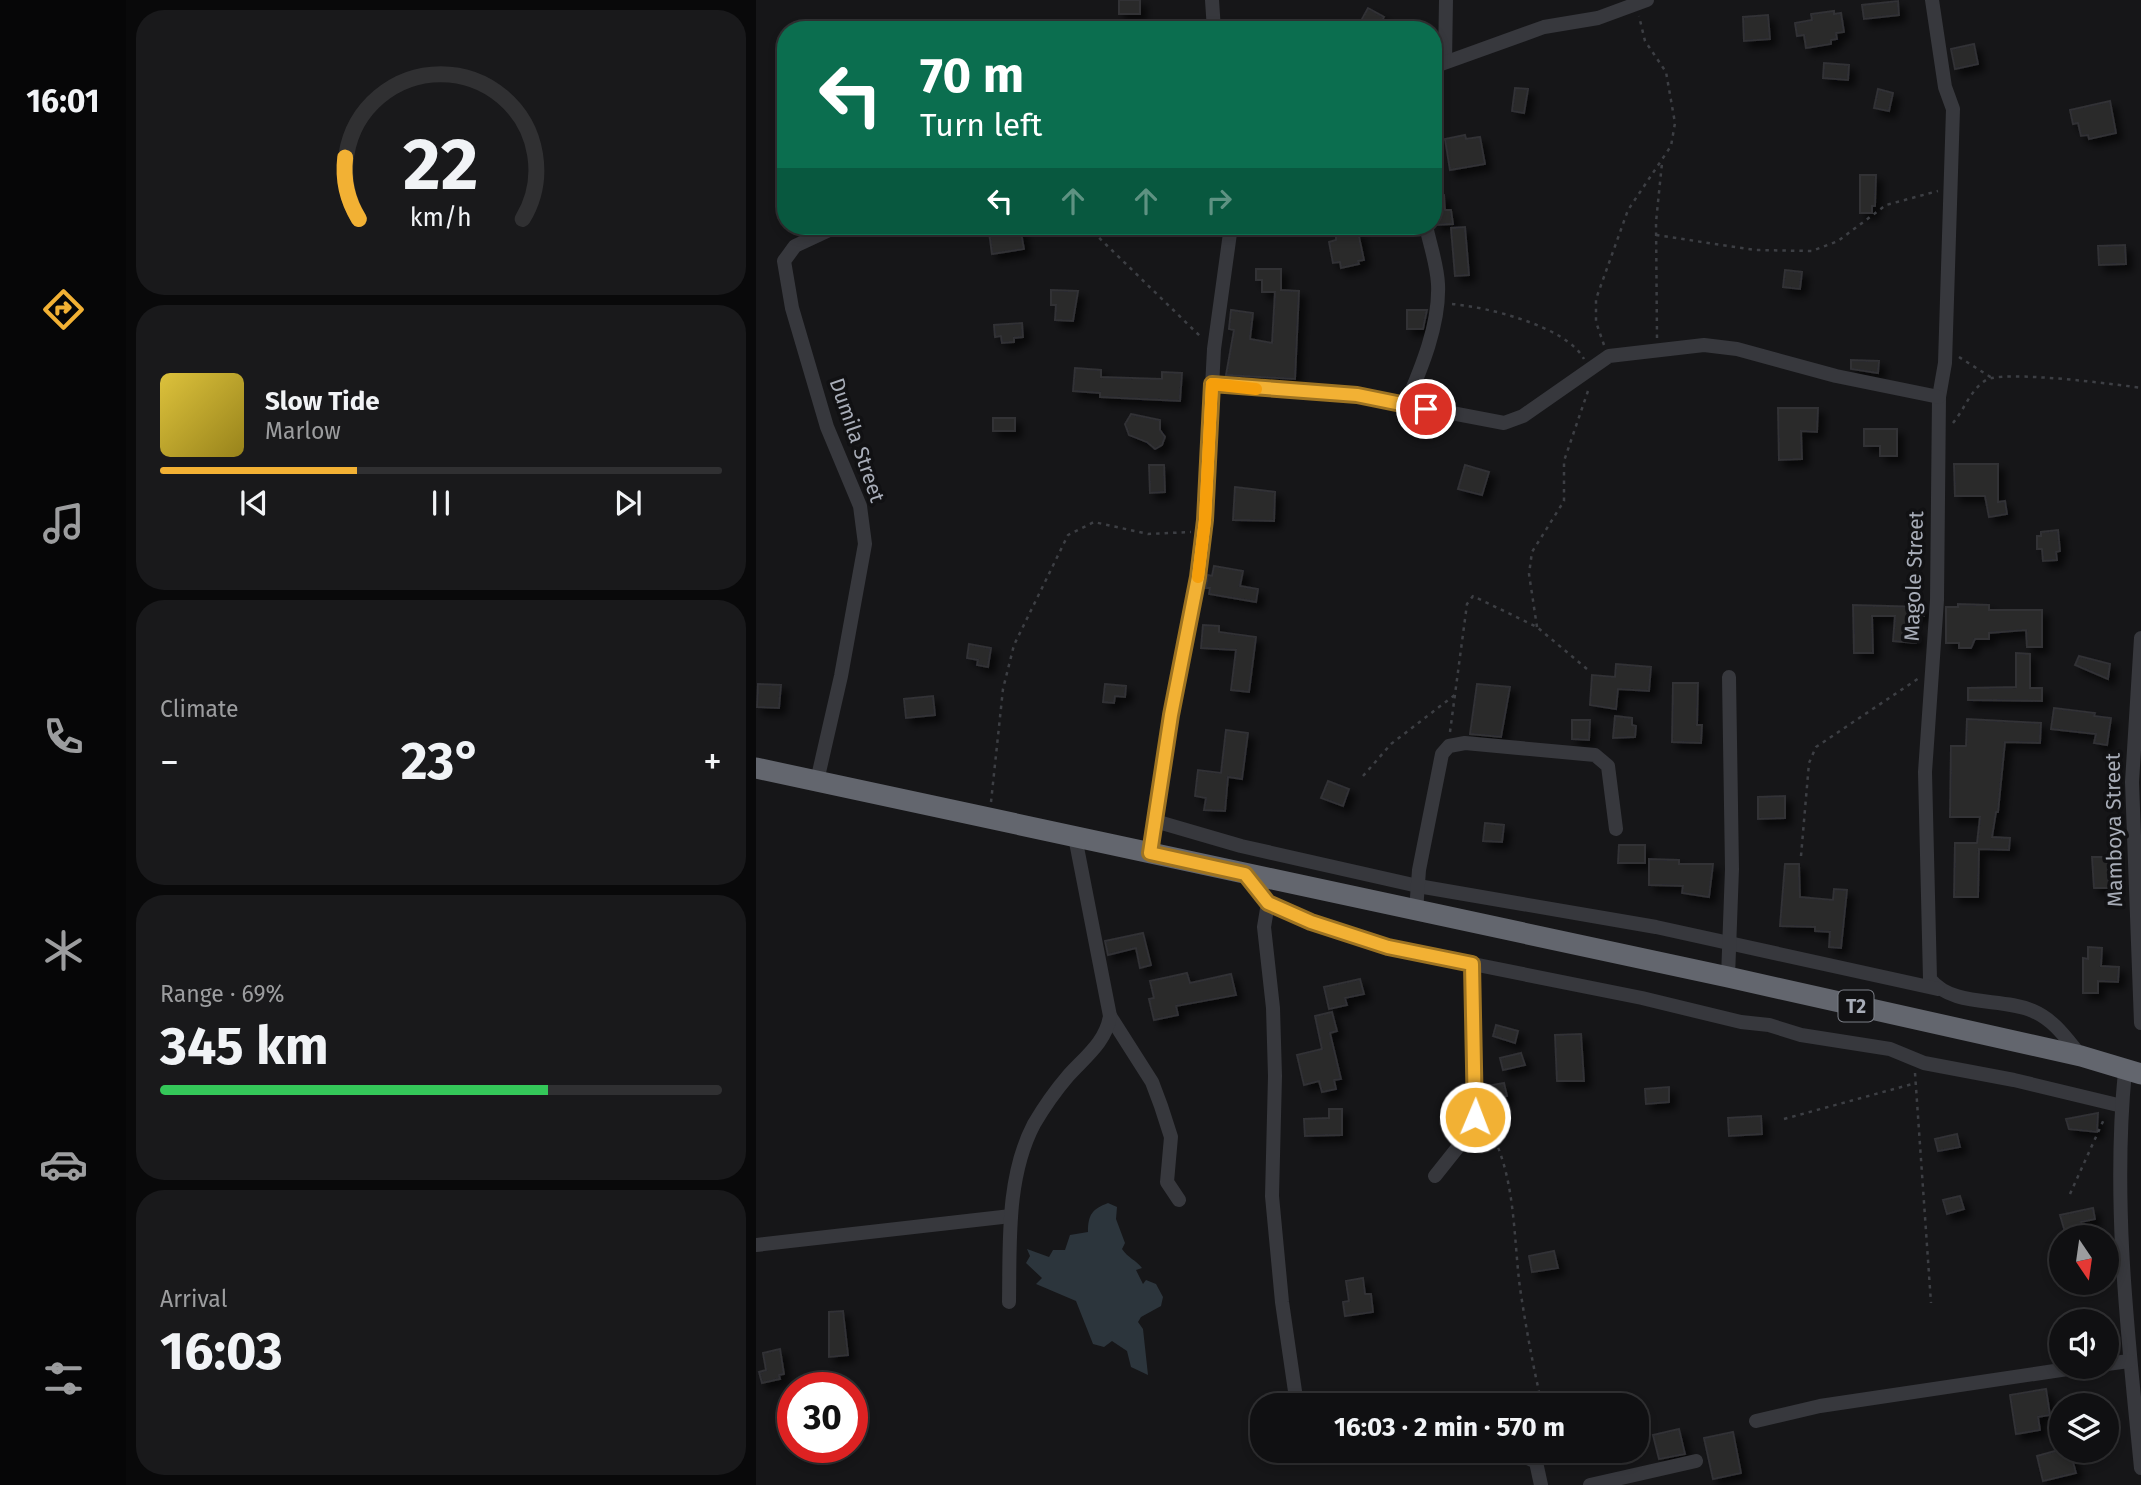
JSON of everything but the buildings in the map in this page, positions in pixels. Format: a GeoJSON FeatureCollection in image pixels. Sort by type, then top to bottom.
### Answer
{"type":"FeatureCollection","features":[{"type":"Feature","properties":{"kind":"highway","name":"T2"},"geometry":{"type":"LineString","coordinates":[[756,768],[1728,976],[2081,1056],[2133,1072]]}},
{"type":"Feature","properties":{"kind":"street"},"geometry":{"type":"LineString","coordinates":[[1212,0],[1213,21]]}},
{"type":"Feature","properties":{"kind":"street"},"geometry":{"type":"LineString","coordinates":[[1442,37],[1446,0]]}},
{"type":"Feature","properties":{"kind":"street","name":"Magole Street"},"geometry":{"type":"LineString","coordinates":[[1932,0],[1945,87],[1953,109],[1945,346],[1940,397],[1937,600],[1925,772],[1928,959],[1930,979],[1938,989]]}},
{"type":"Feature","properties":{"kind":"street"},"geometry":{"type":"LineString","coordinates":[[1442,64],[1544,27],[1598,18],[1642,1]]}},
{"type":"Feature","properties":{"kind":"street","name":"Dumila Street"},"geometry":{"type":"LineString","coordinates":[[817,781],[841,676],[865,544],[860,506],[827,428],[792,308],[784,261],[794,246],[818,235]]}},
{"type":"Feature","properties":{"kind":"street"},"geometry":{"type":"LineString","coordinates":[[1150,853],[1171,715],[1198,577],[1214,349],[1230,235]]}},
{"type":"Feature","properties":{"kind":"street"},"geometry":{"type":"LineString","coordinates":[[1406,404],[1427,348],[1437,302],[1437,272],[1428,235]]}},
{"type":"Feature","properties":{"kind":"street"},"geometry":{"type":"LineString","coordinates":[[1212,384],[1357,395],[1504,423],[1522,416],[1609,356],[1704,345],[1737,349],[1836,376],[1940,397]]}},
{"type":"Feature","properties":{"kind":"street","name":"Mamboya Street"},"geometry":{"type":"LineString","coordinates":[[2141,638],[2133,831],[2141,1023]]}},
{"type":"Feature","properties":{"kind":"street"},"geometry":{"type":"LineString","coordinates":[[1728,976],[1729,677]]}},
{"type":"Feature","properties":{"kind":"street"},"geometry":{"type":"LineString","coordinates":[[1416,911],[1437,775],[1442,754],[1449,746],[1465,743],[1595,755],[1608,766],[1616,829]]}},
{"type":"Feature","properties":{"kind":"street"},"geometry":{"type":"LineString","coordinates":[[1155,821],[1241,846],[1418,886],[1656,927],[2031,1009],[2053,1022],[2081,1056]]}},
{"type":"Feature","properties":{"kind":"street"},"geometry":{"type":"LineString","coordinates":[[1009,1302],[1011,1216],[1020,1163],[1033,1126],[1068,1076],[1093,1052],[1108,1028],[1110,1016],[1075,837]]}},
{"type":"Feature","properties":{"kind":"street"},"geometry":{"type":"LineString","coordinates":[[1245,874],[1268,903],[1311,922],[1388,947],[1642,998],[1741,1022],[1769,1025],[1801,1035],[1890,1049],[1914,1059],[2115,1105]]}},
{"type":"Feature","properties":{"kind":"street"},"geometry":{"type":"LineString","coordinates":[[1268,903],[1264,927],[1273,1008],[1275,1076],[1272,1196],[1282,1302],[1295,1393]]}},
{"type":"Feature","properties":{"kind":"street"},"geometry":{"type":"LineString","coordinates":[[1435,1176],[1470,1132],[1476,1106],[1472,964]]}},
{"type":"Feature","properties":{"kind":"street"},"geometry":{"type":"LineString","coordinates":[[1110,1016],[1152,1082],[1165,1115],[1171,1137],[1167,1182],[1179,1200]]}},
{"type":"Feature","properties":{"kind":"street"},"geometry":{"type":"LineString","coordinates":[[2133,1072],[2115,1105],[2129,1361],[2141,1468]]}},
{"type":"Feature","properties":{"kind":"street"},"geometry":{"type":"LineString","coordinates":[[756,1245],[1011,1216]]}},
{"type":"Feature","properties":{"kind":"street"},"geometry":{"type":"LineString","coordinates":[[2119,1362],[2129,1361]]}},
{"type":"Feature","properties":{"kind":"street"},"geometry":{"type":"LineString","coordinates":[[1756,1421],[1820,1406],[2049,1372]]}},
{"type":"Feature","properties":{"kind":"street"},"geometry":{"type":"LineString","coordinates":[[1590,1485],[1696,1461]]}},
{"type":"Feature","properties":{"kind":"street"},"geometry":{"type":"LineString","coordinates":[[1536,1463],[1541,1485]]}},
{"type":"Feature","properties":{"kind":"path"},"geometry":{"type":"LineString","coordinates":[[1609,356],[1596,322],[1596,299],[1628,210],[1671,146],[1675,122],[1666,72],[1645,41],[1642,1]]}},
{"type":"Feature","properties":{"kind":"path"},"geometry":{"type":"LineString","coordinates":[[1654,352],[1658,330],[1656,235],[1662,161]]}},
{"type":"Feature","properties":{"kind":"path"},"geometry":{"type":"LineString","coordinates":[[1656,235],[1755,250],[1812,251],[1838,241],[1886,205],[1952,189]]}},
{"type":"Feature","properties":{"kind":"path"},"geometry":{"type":"LineString","coordinates":[[1096,235],[1214,349]]}},
{"type":"Feature","properties":{"kind":"path"},"geometry":{"type":"LineString","coordinates":[[1437,302],[1477,306],[1541,328],[1568,340],[1593,366],[1564,461],[1564,500],[1532,552],[1529,574],[1537,627]]}},
{"type":"Feature","properties":{"kind":"path"},"geometry":{"type":"LineString","coordinates":[[1945,346],[1992,378],[2061,380],[2141,388]]}},
{"type":"Feature","properties":{"kind":"path"},"geometry":{"type":"LineString","coordinates":[[1939,440],[1975,389],[1992,378]]}},
{"type":"Feature","properties":{"kind":"path"},"geometry":{"type":"LineString","coordinates":[[989,819],[1003,689],[1014,645],[1068,535],[1094,522],[1148,534],[1203,530]]}},
{"type":"Feature","properties":{"kind":"path"},"geometry":{"type":"LineString","coordinates":[[1449,746],[1467,604],[1472,596],[1537,627],[1587,669]]}},
{"type":"Feature","properties":{"kind":"path"},"geometry":{"type":"LineString","coordinates":[[1801,856],[1809,763],[1816,747],[1930,671]]}},
{"type":"Feature","properties":{"kind":"path"},"geometry":{"type":"LineString","coordinates":[[1363,776],[1391,744],[1455,694]]}},
{"type":"Feature","properties":{"kind":"path"},"geometry":{"type":"LineString","coordinates":[[1914,1059],[1931,1303]]}},
{"type":"Feature","properties":{"kind":"path"},"geometry":{"type":"LineString","coordinates":[[1784,1119],[1916,1083]]}},
{"type":"Feature","properties":{"kind":"path"},"geometry":{"type":"LineString","coordinates":[[2070,1194],[2115,1105]]}},
{"type":"Feature","properties":{"kind":"path"},"geometry":{"type":"LineString","coordinates":[[1476,1106],[1495,1138],[1508,1179],[1529,1349],[1539,1393]]}},
{"type":"Feature","properties":{"kind":"shaded area"},"geometry":{"type":"Polygon","coordinates":[[[1108,1203],[1117,1207],[1116,1219],[1125,1243],[1122,1249],[1142,1268],[1136,1270],[1143,1284],[1146,1280],[1156,1284],[1163,1297],[1161,1306],[1141,1317],[1138,1322],[1143,1329],[1148,1375],[1131,1367],[1127,1351],[1112,1341],[1104,1347],[1093,1344],[1076,1301],[1036,1284],[1042,1278],[1026,1263],[1030,1256],[1027,1249],[1049,1257],[1053,1250],[1065,1250],[1070,1235],[1088,1232],[1092,1213],[1108,1203]]]}},
{"type":"Feature","properties":{"kind":"slow traffic"},"geometry":{"type":"LineString","coordinates":[[1198,577],[1205,520],[1212,384],[1256,389]]}},
{"type":"Feature","properties":{"kind":"route"},"geometry":{"type":"LineString","coordinates":[[1426,409],[1357,395],[1313,394],[1212,384],[1205,520],[1198,577],[1171,715],[1150,853],[1245,874],[1268,903],[1311,922],[1388,947],[1472,964],[1475,1117]]}}]}
